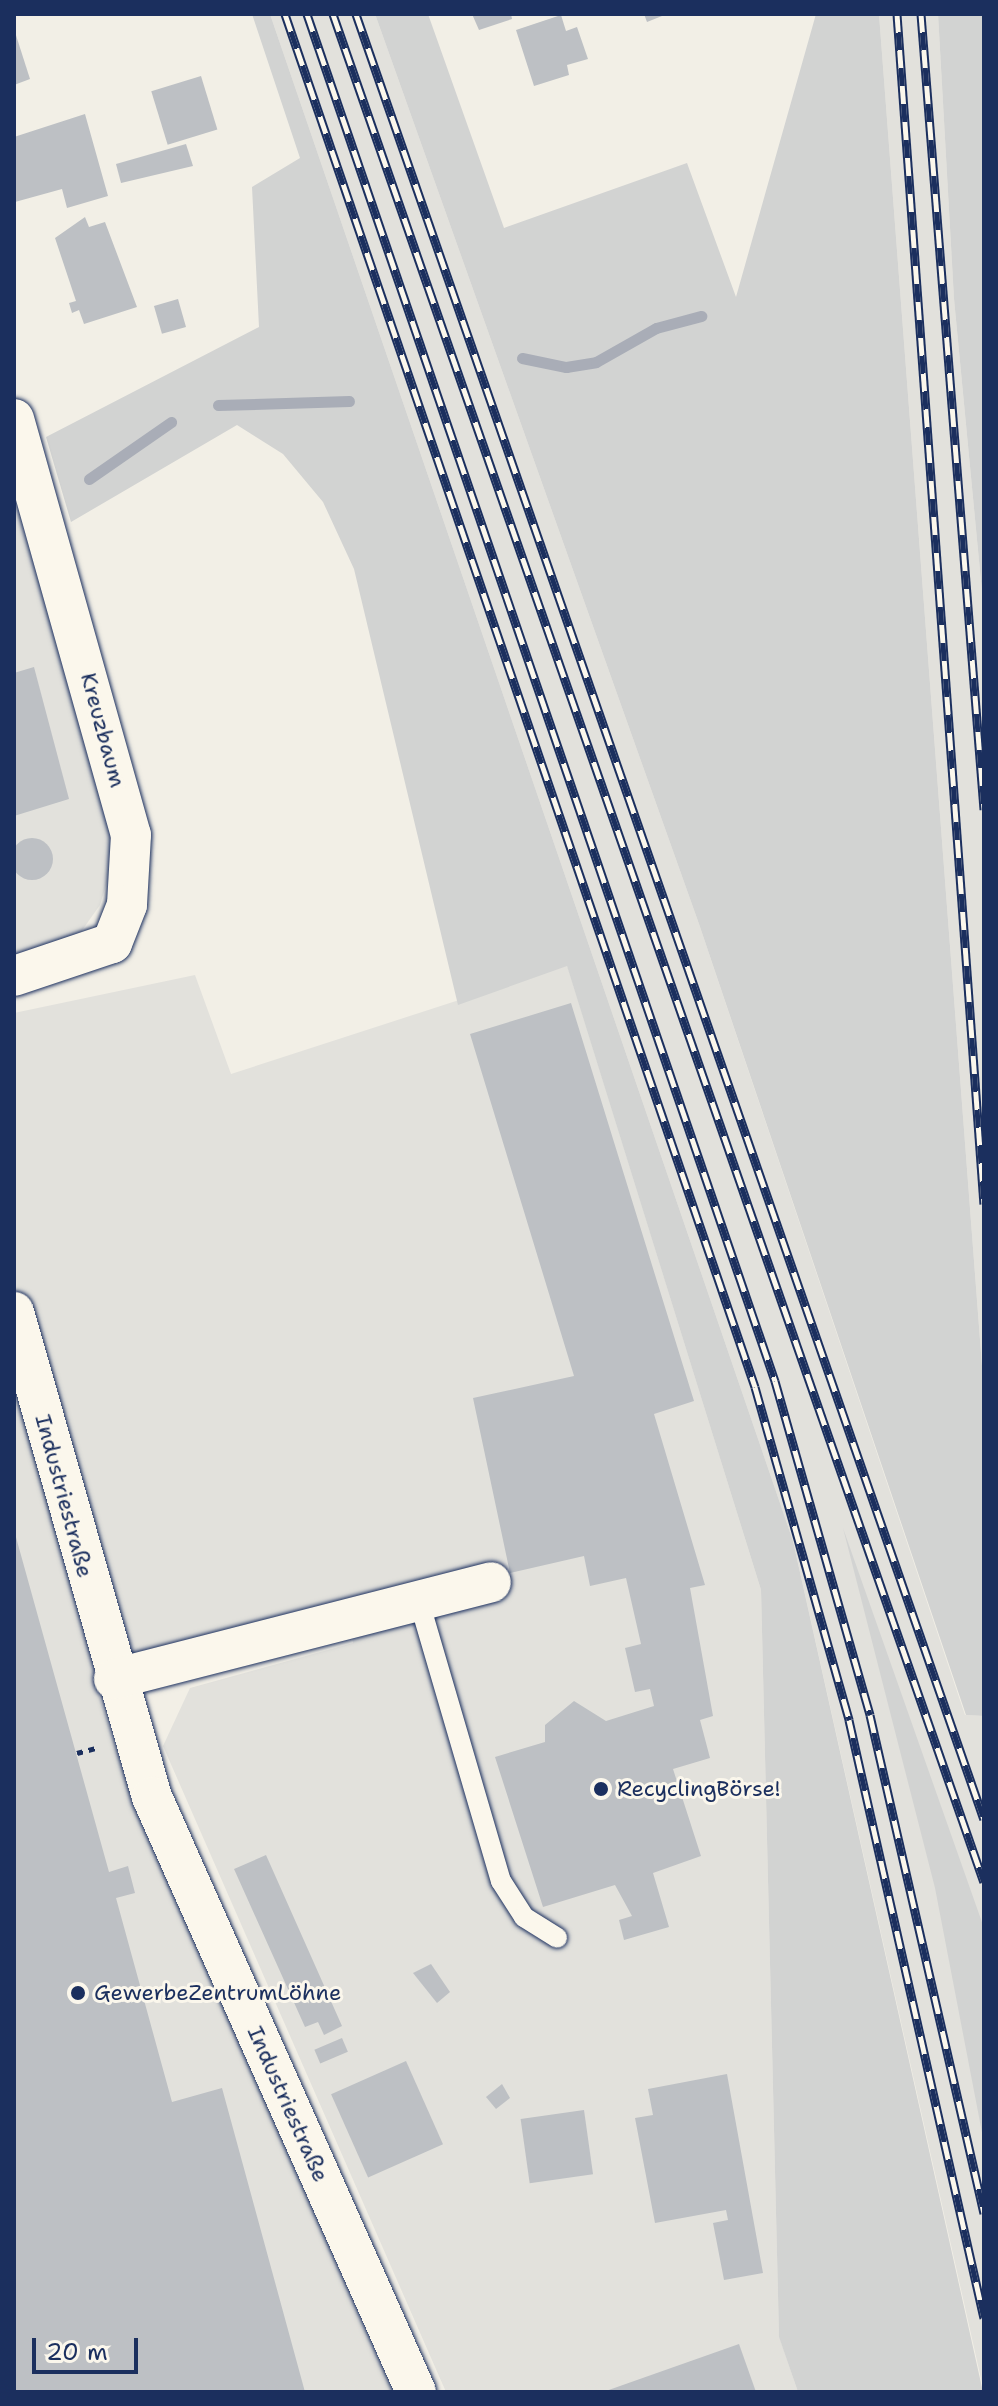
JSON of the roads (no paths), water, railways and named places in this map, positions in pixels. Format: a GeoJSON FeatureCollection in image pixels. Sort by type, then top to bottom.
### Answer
{"type":"FeatureCollection","features":[{"type":"Feature","properties":{"kind":"street","name":"Kreuzbaum"},"geometry":{"type":"LineString","coordinates":[[14,419],[131,835],[127,905],[112,943],[14,976]]}},
{"type":"Feature","properties":{"kind":"street","name":"Industriestraße"},"geometry":{"type":"LineString","coordinates":[[14,1312],[114,1679],[152,1797],[416,2392]]}},
{"type":"Feature","properties":{"kind":"street"},"geometry":{"type":"LineString","coordinates":[[114,1679],[491,1582]]}},
{"type":"Feature","properties":{"kind":"lane"},"geometry":{"type":"LineString","coordinates":[[419,1601],[501,1881],[524,1917],[557,1938]]}},
{"type":"Feature","properties":{"kind":"waterway"},"geometry":{"type":"LineString","coordinates":[[522,358],[566,367],[596,362],[656,328],[701,316]]}},
{"type":"Feature","properties":{"kind":"waterway"},"geometry":{"type":"LineString","coordinates":[[218,405],[349,401]]}},
{"type":"Feature","properties":{"kind":"waterway"},"geometry":{"type":"LineString","coordinates":[[89,479],[171,422]]}},
{"type":"Feature","properties":{"kind":"railway"},"geometry":{"type":"LineString","coordinates":[[285,14],[755,1387],[849,1720],[984,2318]]}},
{"type":"Feature","properties":{"kind":"railway"},"geometry":{"type":"LineString","coordinates":[[307,14],[775,1381],[870,1715],[984,2213]]}},
{"type":"Feature","properties":{"kind":"railway"},"geometry":{"type":"LineString","coordinates":[[333,14],[984,1882]]}},
{"type":"Feature","properties":{"kind":"railway"},"geometry":{"type":"LineString","coordinates":[[356,14],[984,1819]]}},
{"type":"Feature","properties":{"kind":"railway"},"geometry":{"type":"LineString","coordinates":[[897,14],[984,1204]]}},
{"type":"Feature","properties":{"kind":"railway"},"geometry":{"type":"LineString","coordinates":[[921,14],[984,810]]}},
{"type":"Feature","properties":{"kind":"place","name":"RecyclingBörse!"},"geometry":{"type":"Point","coordinates":[601,1789]}},
{"type":"Feature","properties":{"kind":"place","name":"GewerbeZentrumLöhne"},"geometry":{"type":"Point","coordinates":[78,1993]}}]}
